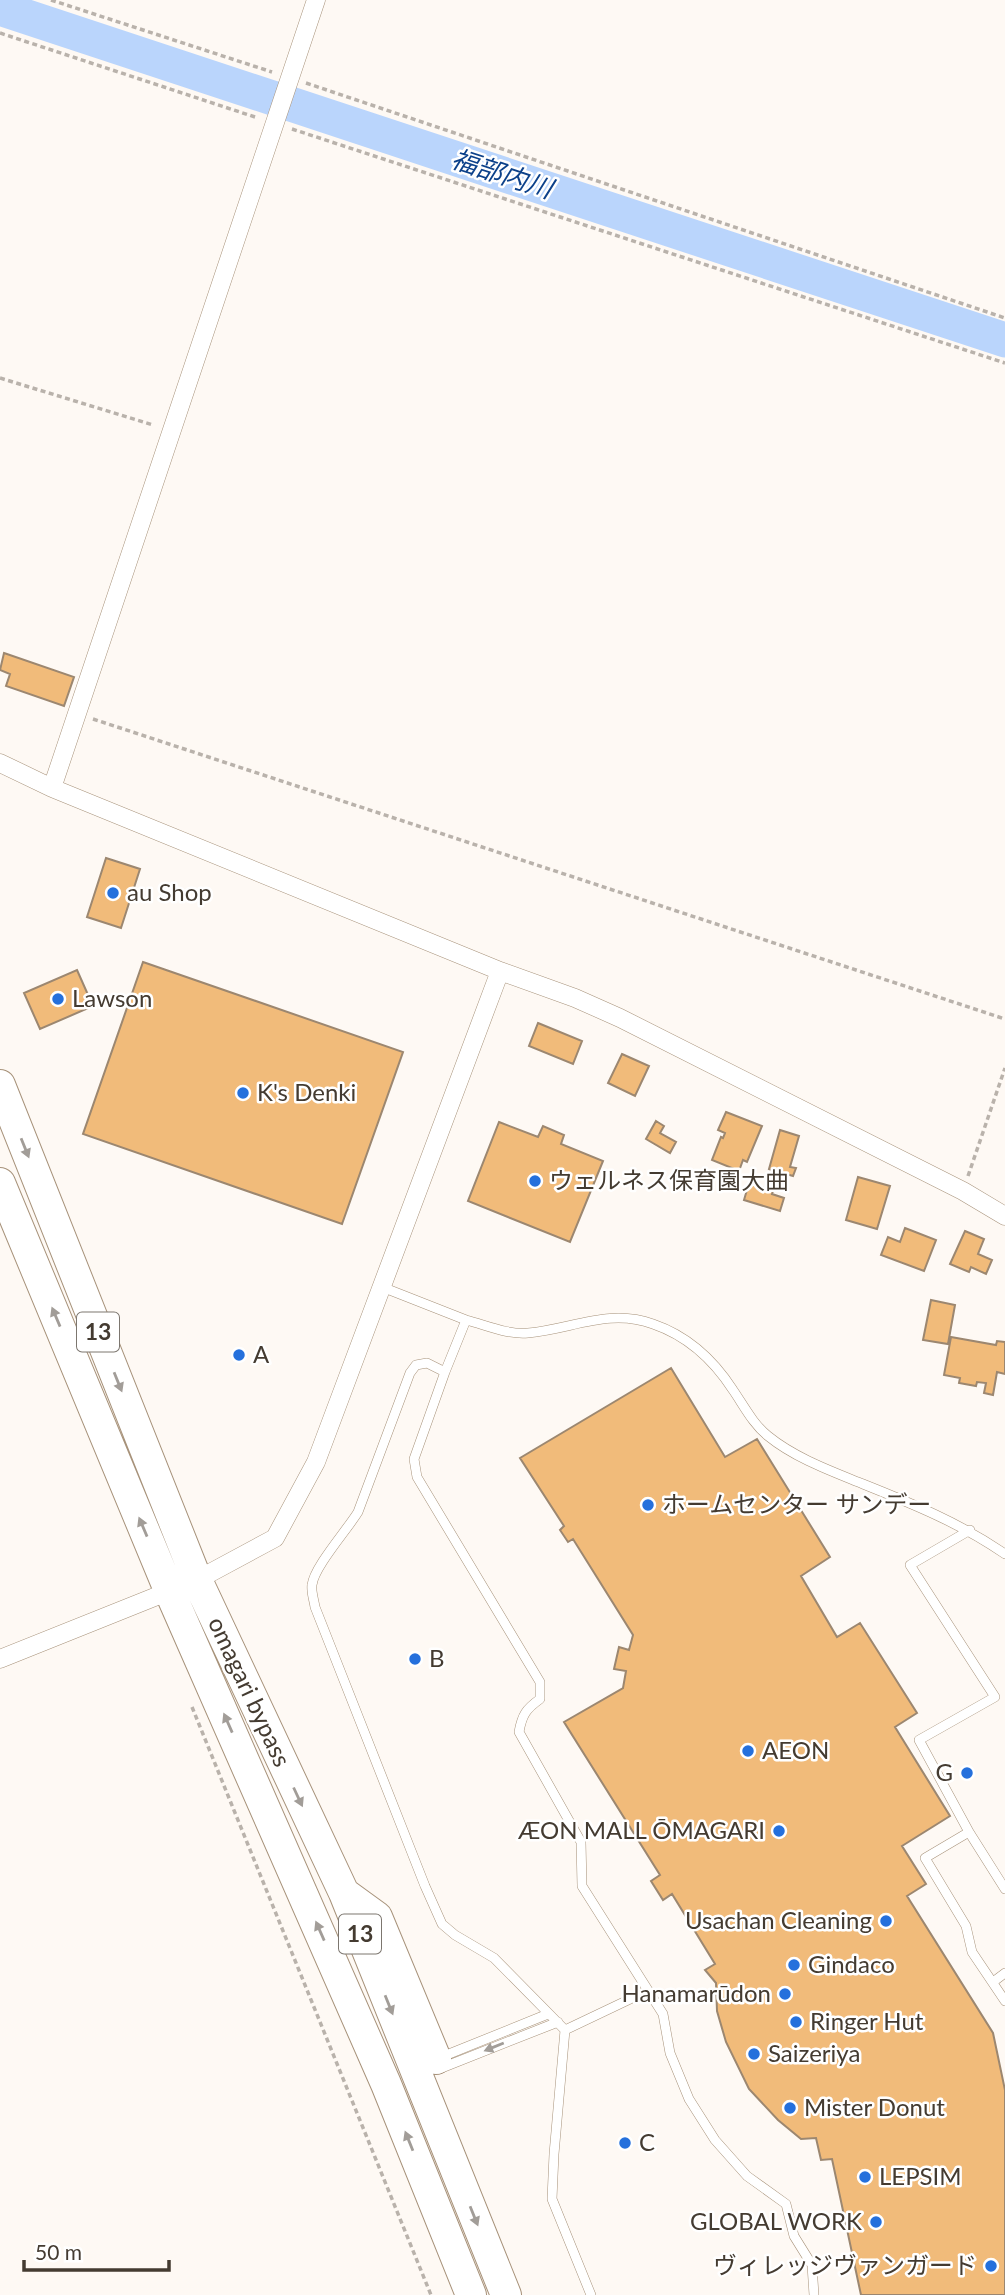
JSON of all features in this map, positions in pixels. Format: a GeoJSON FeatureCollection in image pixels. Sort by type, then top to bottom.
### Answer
{"type":"FeatureCollection","features":[{"type":"Feature","properties":{"kind":"highway","name":"omagari bypass"},"geometry":{"type":"LineString","coordinates":[[0,1085],[197,1580],[427,2068],[506,2295]]}},
{"type":"Feature","properties":{"kind":"highway","name":"omagari bypass"},"geometry":{"type":"LineString","coordinates":[[0,1183],[169,1590],[381,2071],[471,2295]]}},
{"type":"Feature","properties":{"kind":"street"},"geometry":{"type":"LineString","coordinates":[[52,788],[316,0]]}},
{"type":"Feature","properties":{"kind":"street"},"geometry":{"type":"LineString","coordinates":[[0,763],[52,788],[620,1018],[963,1191],[1005,1216]]}},
{"type":"Feature","properties":{"kind":"street"},"geometry":{"type":"LineString","coordinates":[[0,1659],[197,1580],[275,1538],[316,1462],[500,971]]}},
{"type":"Feature","properties":{"kind":"lane"},"geometry":{"type":"LineString","coordinates":[[382,1287],[466,1320],[501,1330],[526,1333],[600,1318],[652,1323],[697,1347],[719,1369],[750,1417],[768,1436],[821,1466],[942,1516],[970,1530],[1005,1554]]}},
{"type":"Feature","properties":{"kind":"lane"},"geometry":{"type":"LineString","coordinates":[[466,1320],[414,1459],[417,1477],[540,1682],[540,1699],[524,1711],[519,1732],[581,1842],[582,1886],[663,2014],[670,2053],[689,2099],[715,2140],[747,2176],[786,2204],[794,2236],[811,2265],[814,2295]]}},
{"type":"Feature","properties":{"kind":"lane"},"geometry":{"type":"LineString","coordinates":[[445,1372],[427,1363],[416,1364],[410,1373],[358,1512],[314,1575],[312,1588],[315,1608],[442,1924],[494,1958],[561,2026]]}},
{"type":"Feature","properties":{"kind":"lane"},"geometry":{"type":"LineString","coordinates":[[970,1530],[910,1565],[995,1697],[919,1740],[968,1832],[1005,1889]]}},
{"type":"Feature","properties":{"kind":"lane"},"geometry":{"type":"LineString","coordinates":[[968,1832],[925,1858],[966,1926],[972,1952],[1005,2001]]}},
{"type":"Feature","properties":{"kind":"lane"},"geometry":{"type":"LineString","coordinates":[[993,1982],[1005,1973]]}},
{"type":"Feature","properties":{"kind":"lane"},"geometry":{"type":"LineString","coordinates":[[427,2068],[561,2026],[647,1991]]}},
{"type":"Feature","properties":{"kind":"lane"},"geometry":{"type":"LineString","coordinates":[[427,2068],[548,2014]]}},
{"type":"Feature","properties":{"kind":"lane"},"geometry":{"type":"LineString","coordinates":[[561,2026],[552,2199],[591,2295]]}},
{"type":"Feature","properties":{"kind":"path"},"geometry":{"type":"LineString","coordinates":[[51,0],[289,83],[1005,318]]}},
{"type":"Feature","properties":{"kind":"path"},"geometry":{"type":"LineString","coordinates":[[0,33],[277,119],[1005,363]]}},
{"type":"Feature","properties":{"kind":"path"},"geometry":{"type":"LineString","coordinates":[[0,379],[172,431]]}},
{"type":"Feature","properties":{"kind":"path"},"geometry":{"type":"LineString","coordinates":[[77,713],[1005,1019]]}},
{"type":"Feature","properties":{"kind":"path"},"geometry":{"type":"LineString","coordinates":[[963,1191],[1005,1068]]}},
{"type":"Feature","properties":{"kind":"path"},"geometry":{"type":"LineString","coordinates":[[188,1700],[431,2295]]}},
{"type":"Feature","properties":{"kind":"building"},"geometry":{"type":"Polygon","coordinates":[[[4,653],[74,677],[64,706],[6,686],[10,674],[0,670],[4,653]]]}},
{"type":"Feature","properties":{"kind":"building","name":"au Shop"},"geometry":{"type":"Polygon","coordinates":[[[106,858],[140,869],[121,928],[87,917],[106,858]]]}},
{"type":"Feature","properties":{"kind":"building","name":"K's Denki"},"geometry":{"type":"Polygon","coordinates":[[[143,962],[403,1052],[342,1224],[83,1134],[143,962]]]}},
{"type":"Feature","properties":{"kind":"building","name":"Lawson"},"geometry":{"type":"Polygon","coordinates":[[[77,970],[93,1006],[40,1029],[24,993],[77,970]]]}},
{"type":"Feature","properties":{"kind":"building"},"geometry":{"type":"Polygon","coordinates":[[[538,1023],[582,1041],[573,1064],[529,1046],[538,1023]]]}},
{"type":"Feature","properties":{"kind":"building"},"geometry":{"type":"Polygon","coordinates":[[[622,1054],[649,1066],[635,1096],[608,1083],[622,1054]]]}},
{"type":"Feature","properties":{"kind":"building"},"geometry":{"type":"Polygon","coordinates":[[[726,1112],[762,1126],[747,1162],[743,1160],[739,1171],[712,1160],[725,1133],[718,1130],[726,1112]]]}},
{"type":"Feature","properties":{"kind":"building"},"geometry":{"type":"Polygon","coordinates":[[[656,1121],[664,1126],[660,1133],[676,1142],[670,1153],[646,1139],[656,1121]]]}},
{"type":"Feature","properties":{"kind":"building","name":"ウェルネス保育園大曲"},"geometry":{"type":"Polygon","coordinates":[[[499,1122],[538,1137],[543,1126],[564,1135],[561,1144],[603,1161],[570,1242],[468,1201],[499,1122]]]}},
{"type":"Feature","properties":{"kind":"building"},"geometry":{"type":"Polygon","coordinates":[[[780,1130],[799,1136],[790,1167],[796,1168],[793,1176],[769,1169],[780,1130]]]}},
{"type":"Feature","properties":{"kind":"building"},"geometry":{"type":"Polygon","coordinates":[[[858,1177],[890,1186],[877,1229],[846,1220],[858,1177]]]}},
{"type":"Feature","properties":{"kind":"building"},"geometry":{"type":"Polygon","coordinates":[[[749,1183],[773,1191],[772,1194],[784,1198],[780,1211],[744,1200],[749,1183]]]}},
{"type":"Feature","properties":{"kind":"building"},"geometry":{"type":"Polygon","coordinates":[[[905,1228],[936,1240],[924,1271],[881,1255],[888,1237],[900,1242],[905,1228]]]}},
{"type":"Feature","properties":{"kind":"building"},"geometry":{"type":"Polygon","coordinates":[[[965,1231],[984,1239],[978,1254],[992,1260],[986,1274],[971,1267],[969,1272],[950,1264],[965,1231]]]}},
{"type":"Feature","properties":{"kind":"building"},"geometry":{"type":"Polygon","coordinates":[[[931,1300],[955,1305],[948,1344],[923,1340],[931,1300]]]}},
{"type":"Feature","properties":{"kind":"building"},"geometry":{"type":"Polygon","coordinates":[[[951,1337],[996,1345],[997,1341],[1005,1342],[1005,1374],[997,1372],[993,1395],[984,1393],[986,1383],[977,1382],[976,1386],[959,1383],[960,1378],[944,1375],[951,1337]]]}},
{"type":"Feature","properties":{"kind":"building","name":"ÆON MALL ŌMAGARI"},"geometry":{"type":"Polygon","coordinates":[[[671,1368],[725,1457],[757,1439],[830,1557],[801,1576],[837,1637],[860,1623],[917,1713],[895,1727],[950,1816],[902,1846],[926,1884],[907,1896],[993,2033],[1005,2090],[1005,2295],[861,2295],[832,2159],[821,2160],[816,2138],[801,2139],[778,2120],[749,2089],[726,2042],[717,2011],[716,1983],[705,1970],[715,1964],[672,1894],[663,1900],[651,1881],[660,1875],[564,1722],[623,1688],[626,1671],[614,1669],[619,1647],[629,1650],[633,1635],[573,1539],[568,1542],[560,1530],[564,1526],[520,1458],[671,1368]]]}},
{"type":"Feature","properties":{"kind":"waterway","name":"福部内川"},"geometry":{"type":"LineString","coordinates":[[0,8],[1005,340]]}},
{"type":"Feature","properties":{"kind":"place","name":"au Shop"},"geometry":{"type":"Point","coordinates":[113,893]}},
{"type":"Feature","properties":{"kind":"place","name":"Lawson"},"geometry":{"type":"Point","coordinates":[58,999]}},
{"type":"Feature","properties":{"kind":"place","name":"K's Denki"},"geometry":{"type":"Point","coordinates":[243,1093]}},
{"type":"Feature","properties":{"kind":"place","name":"ウェルネス保育園大曲"},"geometry":{"type":"Point","coordinates":[535,1181]}},
{"type":"Feature","properties":{"kind":"place","name":"A"},"geometry":{"type":"Point","coordinates":[239,1355]}},
{"type":"Feature","properties":{"kind":"place","name":"ホームセンター サンデー"},"geometry":{"type":"Point","coordinates":[648,1505]}},
{"type":"Feature","properties":{"kind":"place","name":"B"},"geometry":{"type":"Point","coordinates":[415,1659]}},
{"type":"Feature","properties":{"kind":"place","name":"AEON"},"geometry":{"type":"Point","coordinates":[748,1751]}},
{"type":"Feature","properties":{"kind":"place","name":"G"},"geometry":{"type":"Point","coordinates":[967,1773]}},
{"type":"Feature","properties":{"kind":"place","name":"ÆON MALL ŌMAGARI"},"geometry":{"type":"Point","coordinates":[779,1831]}},
{"type":"Feature","properties":{"kind":"place","name":"Usachan Cleaning"},"geometry":{"type":"Point","coordinates":[886,1921]}},
{"type":"Feature","properties":{"kind":"place","name":"Gindaco"},"geometry":{"type":"Point","coordinates":[794,1965]}},
{"type":"Feature","properties":{"kind":"place","name":"Hanamarūdon"},"geometry":{"type":"Point","coordinates":[785,1994]}},
{"type":"Feature","properties":{"kind":"place","name":"Ringer Hut"},"geometry":{"type":"Point","coordinates":[796,2022]}},
{"type":"Feature","properties":{"kind":"place","name":"Saizeriya"},"geometry":{"type":"Point","coordinates":[754,2054]}},
{"type":"Feature","properties":{"kind":"place","name":"Mister Donut"},"geometry":{"type":"Point","coordinates":[790,2108]}},
{"type":"Feature","properties":{"kind":"place","name":"C"},"geometry":{"type":"Point","coordinates":[625,2143]}},
{"type":"Feature","properties":{"kind":"place","name":"LEPSIM"},"geometry":{"type":"Point","coordinates":[865,2177]}},
{"type":"Feature","properties":{"kind":"place","name":"GLOBAL WORK"},"geometry":{"type":"Point","coordinates":[876,2222]}},
{"type":"Feature","properties":{"kind":"place","name":"ヴィレッジヴァンガード"},"geometry":{"type":"Point","coordinates":[991,2266]}}]}
